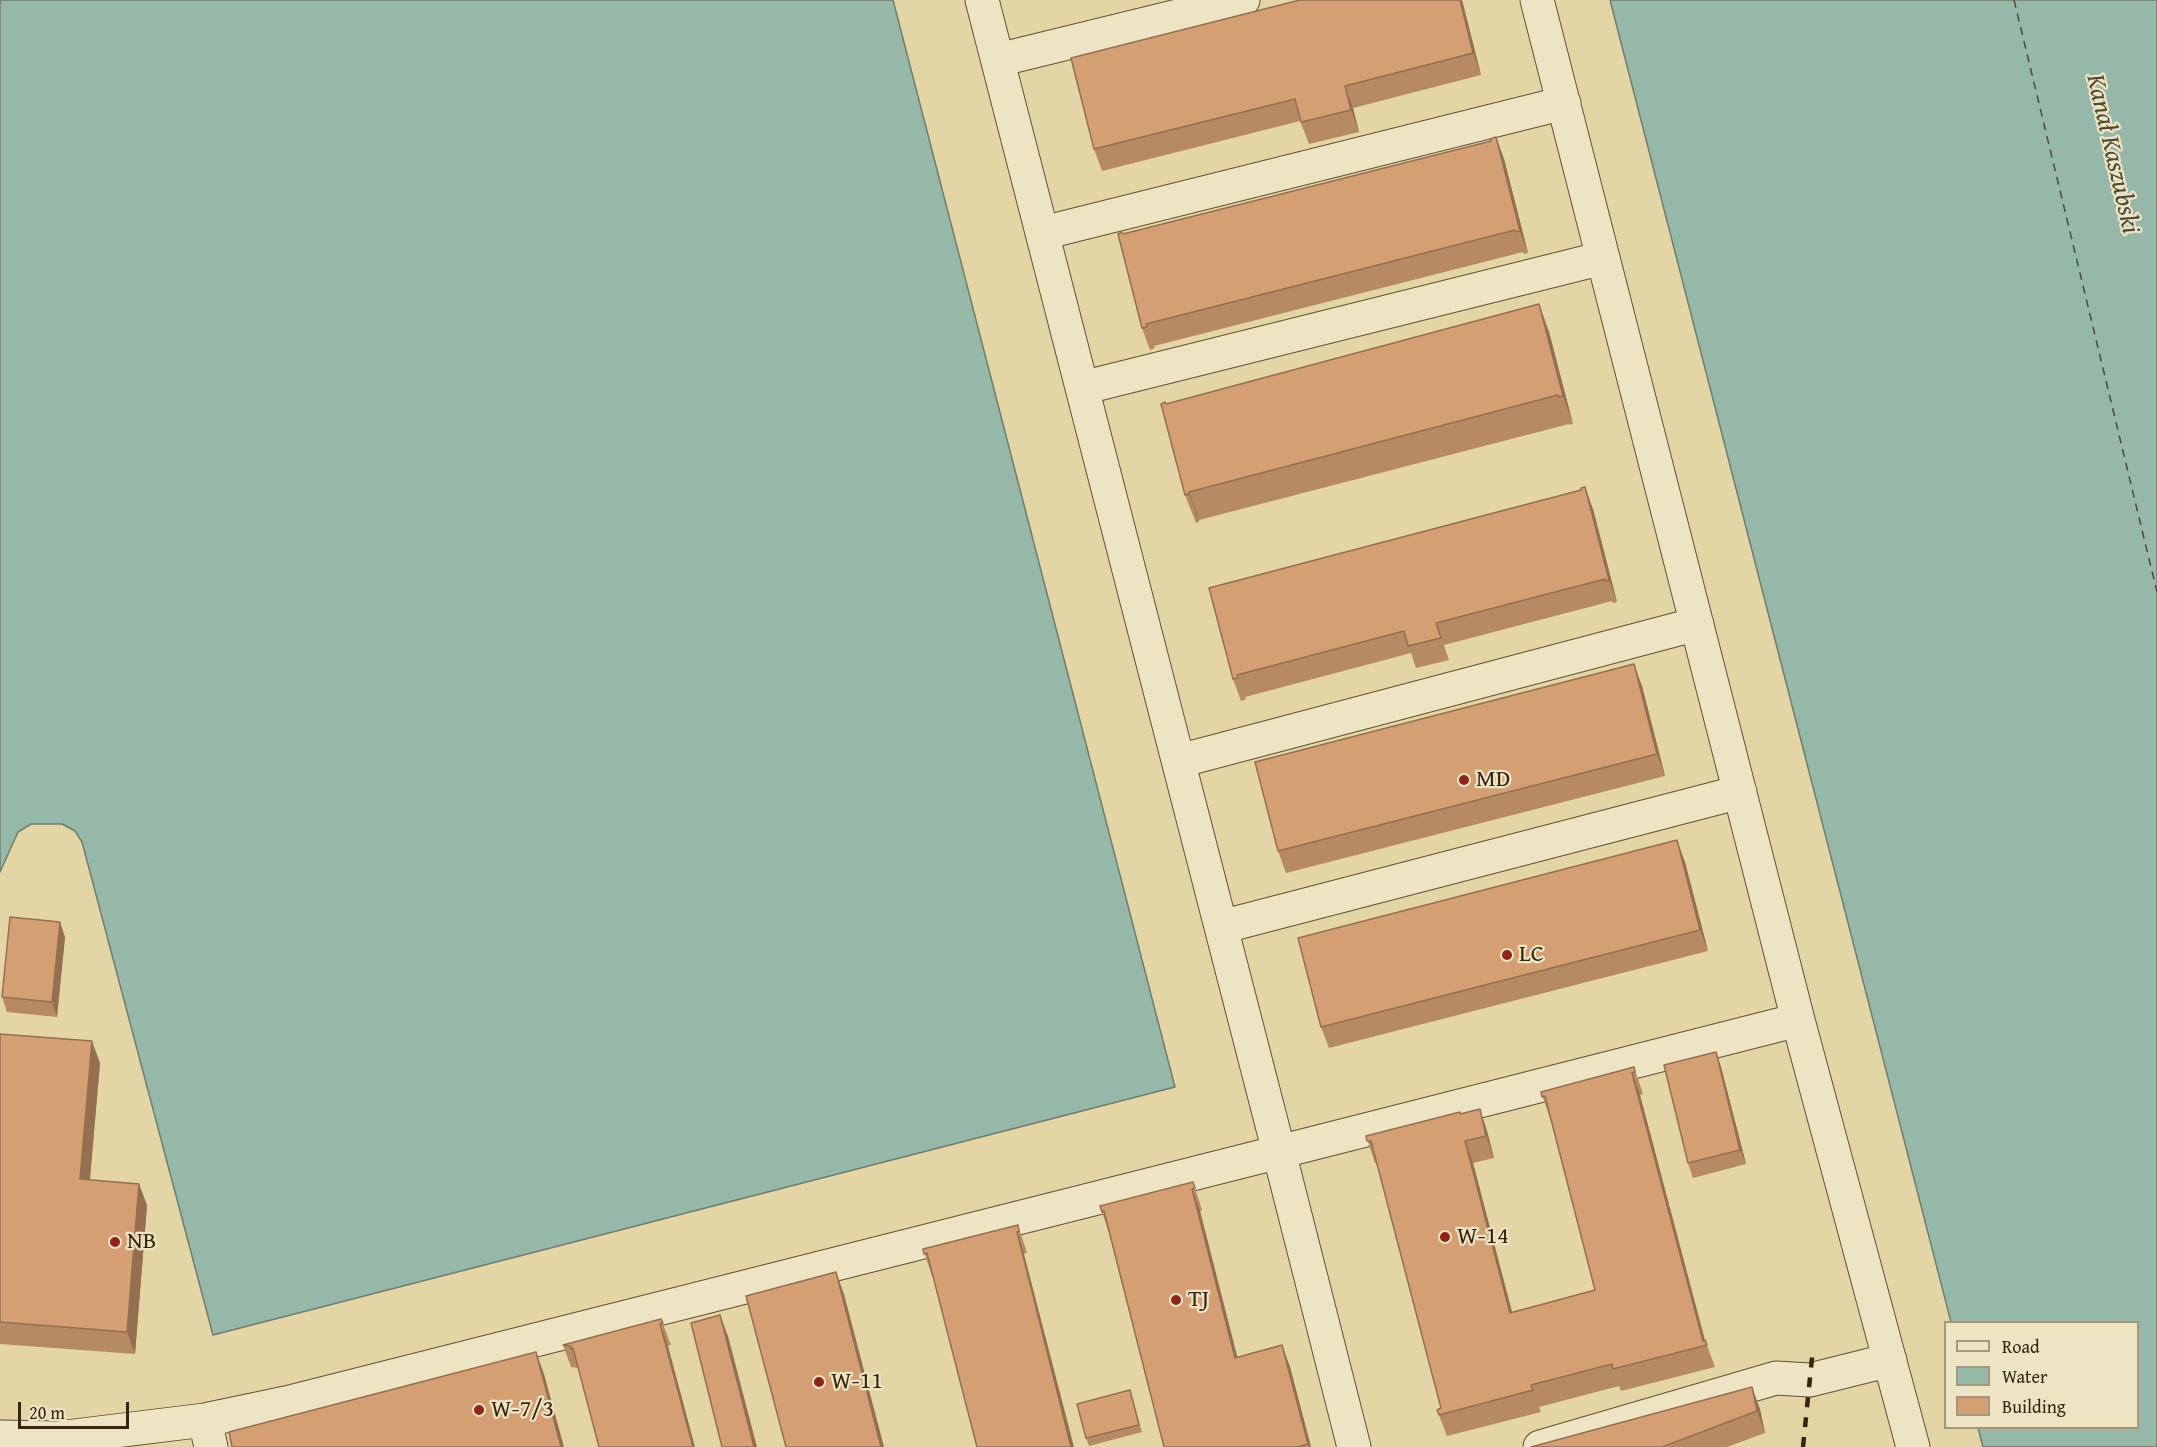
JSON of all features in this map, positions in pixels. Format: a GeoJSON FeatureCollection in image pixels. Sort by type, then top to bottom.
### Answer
{"type":"FeatureCollection","features":[{"type":"Feature","properties":{"kind":"lane"},"geometry":{"type":"LineString","coordinates":[[982,0],[1354,1447]]}},
{"type":"Feature","properties":{"kind":"lane"},"geometry":{"type":"LineString","coordinates":[[998,60],[1243,0]]}},
{"type":"Feature","properties":{"kind":"lane"},"geometry":{"type":"LineString","coordinates":[[1537,0],[1798,1020],[1913,1447]]}},
{"type":"Feature","properties":{"kind":"lane"},"geometry":{"type":"LineString","coordinates":[[1042,233],[1564,103]]}},
{"type":"Feature","properties":{"kind":"lane"},"geometry":{"type":"LineString","coordinates":[[1082,388],[1603,258]]}},
{"type":"Feature","properties":{"kind":"lane"},"geometry":{"type":"LineString","coordinates":[[1179,761],[1697,624]]}},
{"type":"Feature","properties":{"kind":"lane"},"geometry":{"type":"LineString","coordinates":[[1221,927],[1740,792]]}},
{"type":"Feature","properties":{"kind":"lane"},"geometry":{"type":"LineString","coordinates":[[0,1437],[58,1438],[208,1434],[286,1403],[1798,1020]]}},
{"type":"Feature","properties":{"kind":"lane"},"geometry":{"type":"LineString","coordinates":[[1540,1447],[1776,1378],[1810,1380],[1890,1360]]}},
{"type":"Feature","properties":{"kind":"water"},"geometry":{"type":"Polygon","coordinates":[[[0,0],[893,0],[1175,1087],[213,1335],[82,842],[75,831],[62,824],[31,824],[18,832],[0,872],[0,0]]]}},
{"type":"Feature","properties":{"kind":"water","name":"Kanał Kaszubski"},"geometry":{"type":"Polygon","coordinates":[[[1610,0],[2157,0],[2157,1447],[1983,1447],[1978,1429],[2139,1429],[2139,1321],[1951,1321],[1610,0]]]}},
{"type":"Feature","properties":{"kind":"building"},"geometry":{"type":"Polygon","coordinates":[[[1300,0],[1460,0],[1473,53],[1345,86],[1351,110],[1301,122],[1295,99],[1094,149],[1071,58],[1300,0]]]}},
{"type":"Feature","properties":{"kind":"building"},"geometry":{"type":"Polygon","coordinates":[[[1496,137],[1520,231],[1515,230],[1146,324],[1147,327],[1142,328],[1118,234],[1491,141],[1490,139],[1496,137]]]}},
{"type":"Feature","properties":{"kind":"building"},"geometry":{"type":"Polygon","coordinates":[[[1539,304],[1563,396],[1558,395],[1189,492],[1185,495],[1161,404],[1539,304]]]}},
{"type":"Feature","properties":{"kind":"building"},"geometry":{"type":"Polygon","coordinates":[[[1585,487],[1609,580],[1605,581],[1605,579],[1436,623],[1441,638],[1408,646],[1404,631],[1237,675],[1238,678],[1233,679],[1209,588],[1581,490],[1585,487]]]}},
{"type":"Feature","properties":{"kind":"building","name":"MD"},"geometry":{"type":"Polygon","coordinates":[[[1634,664],[1657,754],[1278,851],[1255,762],[1634,664]]]}},
{"type":"Feature","properties":{"kind":"building","name":"LC"},"geometry":{"type":"Polygon","coordinates":[[[1677,840],[1700,930],[1321,1027],[1298,938],[1677,840]]]}},
{"type":"Feature","properties":{"kind":"building"},"geometry":{"type":"Polygon","coordinates":[[[10,917],[60,922],[52,1002],[2,997],[10,917]]]}},
{"type":"Feature","properties":{"kind":"building"},"geometry":{"type":"Polygon","coordinates":[[[0,1034],[92,1041],[80,1179],[139,1184],[127,1332],[0,1322],[0,1034]]]}},
{"type":"Feature","properties":{"kind":"building"},"geometry":{"type":"Polygon","coordinates":[[[1716,1052],[1740,1150],[1688,1163],[1664,1065],[1716,1052]]]}},
{"type":"Feature","properties":{"kind":"building","name":"W-14"},"geometry":{"type":"Polygon","coordinates":[[[1634,1067],[1635,1072],[1632,1073],[1703,1341],[1705,1340],[1707,1345],[1613,1369],[1612,1364],[1531,1385],[1533,1390],[1439,1415],[1437,1410],[1441,1408],[1371,1141],[1367,1141],[1366,1136],[1480,1109],[1486,1136],[1465,1141],[1510,1313],[1595,1290],[1545,1096],[1542,1097],[1541,1092],[1634,1067]]]}},
{"type":"Feature","properties":{"kind":"building","name":"TJ"},"geometry":{"type":"Polygon","coordinates":[[[1193,1182],[1195,1188],[1192,1189],[1235,1358],[1282,1345],[1308,1444],[1298,1447],[1164,1447],[1104,1211],[1102,1212],[1100,1206],[1193,1182]]]}},
{"type":"Feature","properties":{"kind":"building"},"geometry":{"type":"Polygon","coordinates":[[[1018,1225],[1019,1231],[1017,1232],[1071,1447],[977,1447],[927,1253],[924,1254],[923,1249],[1018,1225]]]}},
{"type":"Feature","properties":{"kind":"building","name":"W-11"},"geometry":{"type":"Polygon","coordinates":[[[836,1272],[881,1447],[786,1447],[746,1296],[836,1272]]]}},
{"type":"Feature","properties":{"kind":"building"},"geometry":{"type":"Polygon","coordinates":[[[720,1315],[754,1447],[722,1447],[691,1323],[720,1315]]]}},
{"type":"Feature","properties":{"kind":"building"},"geometry":{"type":"Polygon","coordinates":[[[661,1319],[663,1323],[660,1324],[693,1447],[599,1447],[573,1348],[563,1345],[661,1319]]]}},
{"type":"Feature","properties":{"kind":"building","name":"W-7/3"},"geometry":{"type":"Polygon","coordinates":[[[536,1352],[561,1447],[232,1447],[229,1432],[536,1352]]]}},
{"type":"Feature","properties":{"kind":"building"},"geometry":{"type":"Polygon","coordinates":[[[1752,1387],[1757,1411],[1662,1447],[1531,1447],[1752,1387]]]}},
{"type":"Feature","properties":{"kind":"building"},"geometry":{"type":"Polygon","coordinates":[[[1130,1390],[1139,1425],[1086,1438],[1077,1404],[1130,1390]]]}},
{"type":"Feature","properties":{"kind":"ferry route"},"geometry":{"type":"LineString","coordinates":[[2014,0],[2157,592]]}},
{"type":"Feature","properties":{"kind":"railway"},"geometry":{"type":"LineString","coordinates":[[1803,1447],[1813,1348]]}},
{"type":"Feature","properties":{"kind":"place","name":"MD"},"geometry":{"type":"Point","coordinates":[1464,780]}},
{"type":"Feature","properties":{"kind":"place","name":"LC"},"geometry":{"type":"Point","coordinates":[1507,955]}},
{"type":"Feature","properties":{"kind":"place","name":"W-14"},"geometry":{"type":"Point","coordinates":[1445,1237]}},
{"type":"Feature","properties":{"kind":"place","name":"NB"},"geometry":{"type":"Point","coordinates":[115,1242]}},
{"type":"Feature","properties":{"kind":"place","name":"TJ"},"geometry":{"type":"Point","coordinates":[1176,1300]}},
{"type":"Feature","properties":{"kind":"place","name":"W-11"},"geometry":{"type":"Point","coordinates":[819,1382]}},
{"type":"Feature","properties":{"kind":"place","name":"W-7/3"},"geometry":{"type":"Point","coordinates":[479,1410]}}]}
